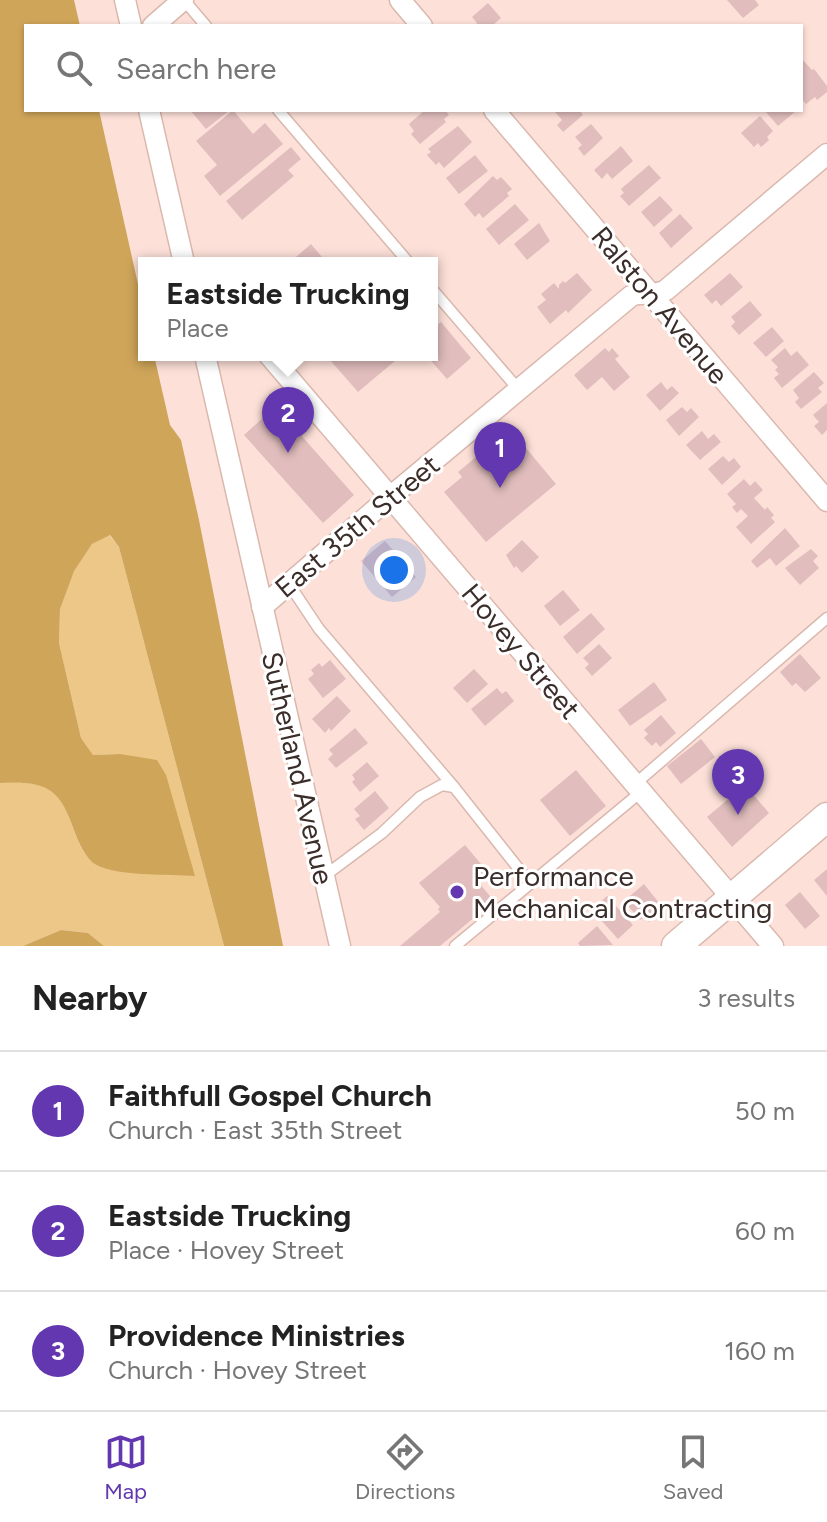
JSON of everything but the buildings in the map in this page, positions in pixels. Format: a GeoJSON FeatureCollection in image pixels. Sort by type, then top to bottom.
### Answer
{"type":"FeatureCollection","features":[{"type":"Feature","properties":{"kind":"main road"},"geometry":{"type":"LineString","coordinates":[[676,946],[827,817]]}},
{"type":"Feature","properties":{"kind":"street"},"geometry":{"type":"LineString","coordinates":[[125,0],[131,24]]}},
{"type":"Feature","properties":{"kind":"street"},"geometry":{"type":"LineString","coordinates":[[155,24],[183,0]]}},
{"type":"Feature","properties":{"kind":"street"},"geometry":{"type":"LineString","coordinates":[[400,0],[420,24]]}},
{"type":"Feature","properties":{"kind":"street"},"geometry":{"type":"LineString","coordinates":[[149,112],[185,257]]}},
{"type":"Feature","properties":{"kind":"street","name":"Ralston Avenue"},"geometry":{"type":"LineString","coordinates":[[496,112],[827,501]]}},
{"type":"Feature","properties":{"kind":"street","name":"East 35th Street"},"geometry":{"type":"LineString","coordinates":[[262,607],[631,296],[661,294],[827,154]]}},
{"type":"Feature","properties":{"kind":"street","name":"Sutherland Avenue"},"geometry":{"type":"LineString","coordinates":[[206,361],[340,946]]}},
{"type":"Feature","properties":{"kind":"street","name":"Hovey Street"},"geometry":{"type":"LineString","coordinates":[[274,361],[773,946]]}},
{"type":"Feature","properties":{"kind":"lane"},"geometry":{"type":"LineString","coordinates":[[183,0],[204,24]]}},
{"type":"Feature","properties":{"kind":"lane"},"geometry":{"type":"LineString","coordinates":[[280,112],[404,257]]}},
{"type":"Feature","properties":{"kind":"lane"},"geometry":{"type":"LineString","coordinates":[[438,296],[519,390]]}},
{"type":"Feature","properties":{"kind":"lane"},"geometry":{"type":"LineString","coordinates":[[289,584],[319,629],[454,787],[530,883]]}},
{"type":"Feature","properties":{"kind":"lane"},"geometry":{"type":"LineString","coordinates":[[455,946],[638,788],[827,618]]}},
{"type":"Feature","properties":{"kind":"lane"},"geometry":{"type":"LineString","coordinates":[[323,877],[382,833],[430,790],[442,785],[454,787]]}},
{"type":"Feature","properties":{"kind":"shaded area"},"geometry":{"type":"Polygon","coordinates":[[[0,0],[74,0],[80,24],[24,24],[24,112],[99,112],[138,284],[138,361],[155,361],[170,425],[181,440],[283,946],[224,946],[119,547],[110,535],[92,544],[74,571],[60,609],[59,643],[81,738],[93,755],[120,754],[157,760],[166,775],[195,876],[141,874],[100,867],[83,851],[56,795],[39,785],[0,783],[0,0]]]}},
{"type":"Feature","properties":{"kind":"shaded area"},"geometry":{"type":"Polygon","coordinates":[[[109,535],[119,547],[224,946],[104,946],[88,933],[61,930],[23,946],[0,946],[0,783],[29,783],[49,789],[63,804],[86,856],[96,865],[110,870],[120,754],[93,755],[81,738],[59,643],[60,609],[73,571],[92,544],[109,535]]]}},
{"type":"Feature","properties":{"kind":"shaded area"},"geometry":{"type":"Polygon","coordinates":[[[61,930],[88,933],[104,946],[23,946],[61,930]]]}},
{"type":"Feature","properties":{"kind":"place","name":"Eastside Trucking"},"geometry":{"type":"Point","coordinates":[288,453]}},
{"type":"Feature","properties":{"kind":"place","name":"Faithfull Gospel Church"},"geometry":{"type":"Point","coordinates":[500,488]}},
{"type":"Feature","properties":{"kind":"place","name":"Providence Ministries"},"geometry":{"type":"Point","coordinates":[738,815]}},
{"type":"Feature","properties":{"kind":"place","name":"Performance Mechanical Contracting"},"geometry":{"type":"Point","coordinates":[457,892]}}]}
